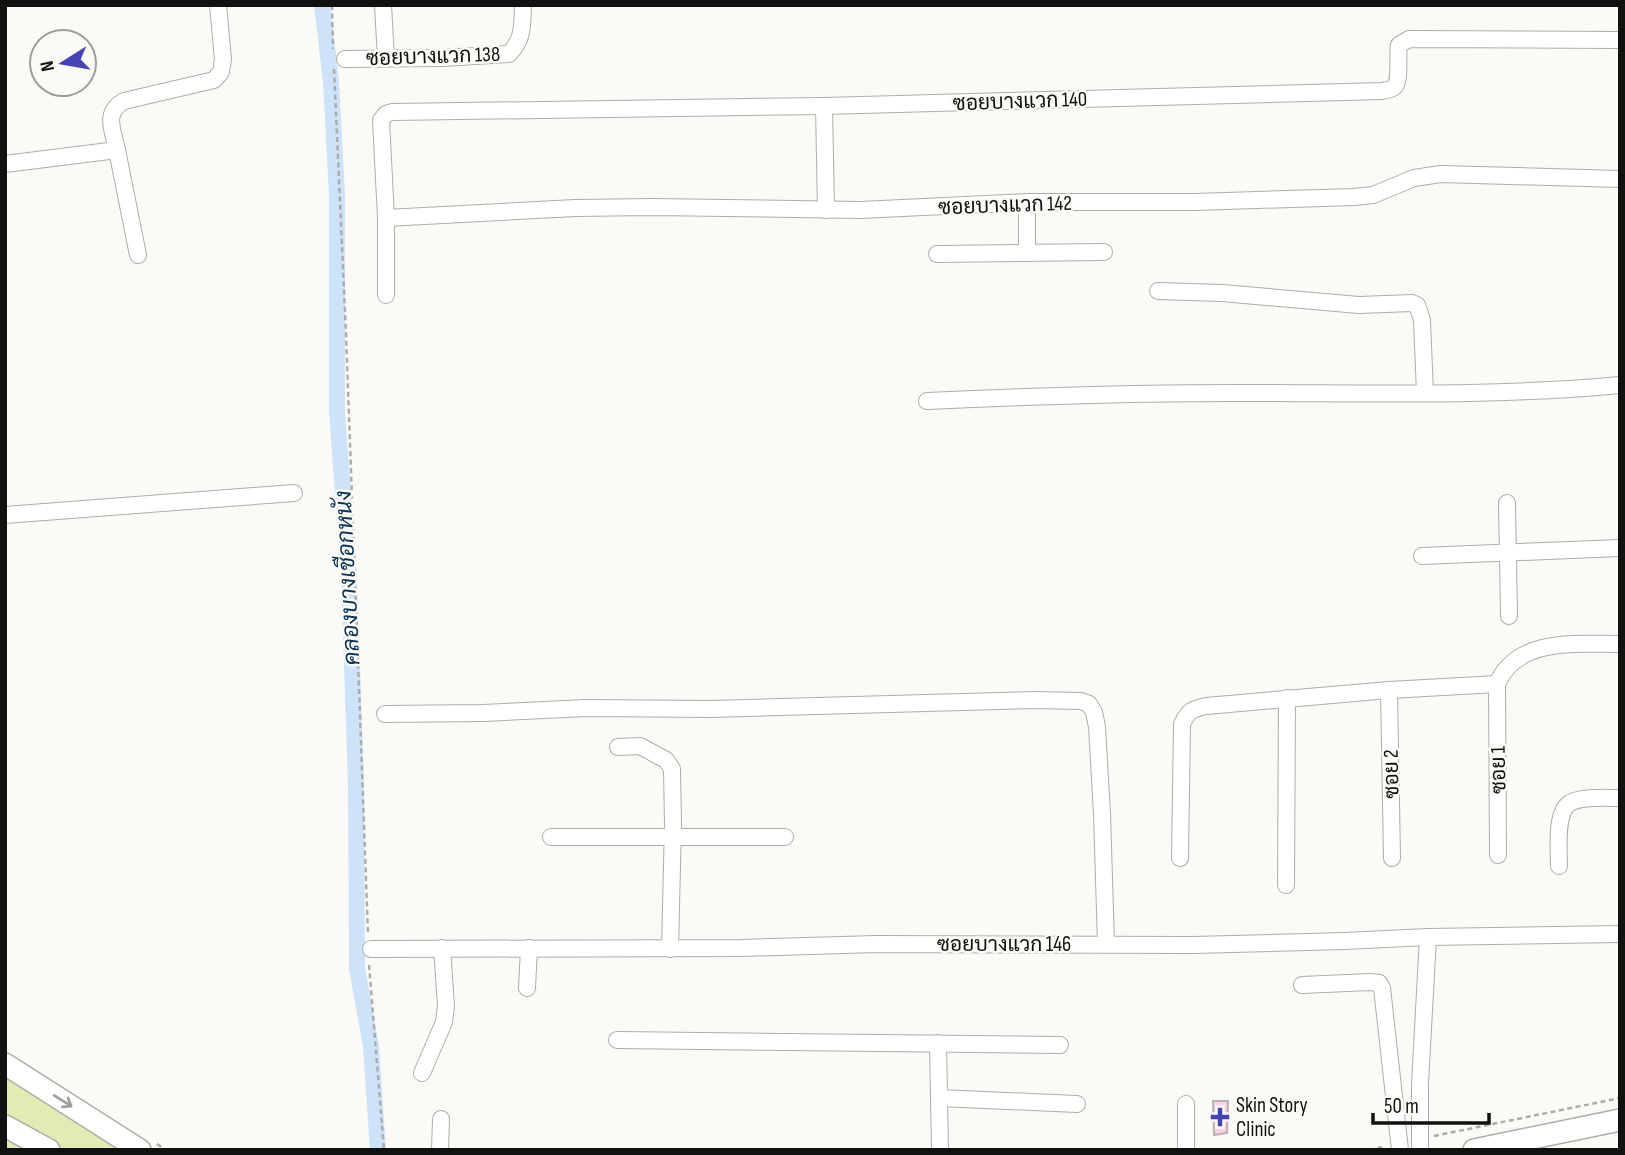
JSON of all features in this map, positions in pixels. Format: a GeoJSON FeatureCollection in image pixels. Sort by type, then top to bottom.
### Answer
{"type":"FeatureCollection","features":[{"type":"Feature","properties":{"kind":"main road"},"geometry":{"type":"LineString","coordinates":[[5,1064],[140,1150]]}},
{"type":"Feature","properties":{"kind":"main road"},"geometry":{"type":"LineString","coordinates":[[1474,1150],[1620,1119]]}},
{"type":"Feature","properties":{"kind":"main road"},"geometry":{"type":"LineString","coordinates":[[5,1126],[49,1150]]}},
{"type":"Feature","properties":{"kind":"street"},"geometry":{"type":"LineString","coordinates":[[138,255],[111,112],[124,101],[214,80],[220,72],[223,59],[218,5]]}},
{"type":"Feature","properties":{"kind":"street"},"geometry":{"type":"LineString","coordinates":[[383,5],[386,59]]}},
{"type":"Feature","properties":{"kind":"street","name":"ซอยบางแวก 138"},"geometry":{"type":"LineString","coordinates":[[345,59],[509,54],[519,44],[523,5]]}},
{"type":"Feature","properties":{"kind":"street","name":"ซอยบางแวก 140"},"geometry":{"type":"LineString","coordinates":[[386,218],[381,120],[392,112],[824,106],[1381,91],[1396,86],[1399,45],[1409,39],[1620,40]]}},
{"type":"Feature","properties":{"kind":"street"},"geometry":{"type":"LineString","coordinates":[[824,106],[826,210]]}},
{"type":"Feature","properties":{"kind":"street"},"geometry":{"type":"LineString","coordinates":[[5,164],[117,150]]}},
{"type":"Feature","properties":{"kind":"street","name":"ซอยบางแวก 142"},"geometry":{"type":"LineString","coordinates":[[386,218],[575,208],[826,210],[1027,202],[1194,202],[1354,197],[1373,195],[1414,178],[1441,174],[1620,178]]}},
{"type":"Feature","properties":{"kind":"street"},"geometry":{"type":"LineString","coordinates":[[1027,202],[1027,253]]}},
{"type":"Feature","properties":{"kind":"street"},"geometry":{"type":"LineString","coordinates":[[386,218],[386,295]]}},
{"type":"Feature","properties":{"kind":"street"},"geometry":{"type":"LineString","coordinates":[[937,254],[1104,252]]}},
{"type":"Feature","properties":{"kind":"street"},"geometry":{"type":"LineString","coordinates":[[1158,291],[1222,293],[1359,305],[1412,303],[1417,305],[1422,320],[1425,393]]}},
{"type":"Feature","properties":{"kind":"street"},"geometry":{"type":"LineString","coordinates":[[928,401],[1099,395],[1570,390],[1620,385]]}},
{"type":"Feature","properties":{"kind":"street"},"geometry":{"type":"LineString","coordinates":[[5,515],[294,493]]}},
{"type":"Feature","properties":{"kind":"street"},"geometry":{"type":"LineString","coordinates":[[1507,503],[1509,616]]}},
{"type":"Feature","properties":{"kind":"street"},"geometry":{"type":"LineString","coordinates":[[1422,556],[1620,548]]}},
{"type":"Feature","properties":{"kind":"street"},"geometry":{"type":"LineString","coordinates":[[1180,858],[1182,724],[1187,713],[1193,709],[1287,698],[1497,684],[1501,674],[1511,665],[1541,648],[1573,644],[1620,644]]}},
{"type":"Feature","properties":{"kind":"street","name":"ซอย 1"},"geometry":{"type":"LineString","coordinates":[[1497,684],[1499,855]]}},
{"type":"Feature","properties":{"kind":"street","name":"ซอย 2"},"geometry":{"type":"LineString","coordinates":[[1390,690],[1392,858]]}},
{"type":"Feature","properties":{"kind":"street"},"geometry":{"type":"LineString","coordinates":[[1286,885],[1287,698]]}},
{"type":"Feature","properties":{"kind":"street"},"geometry":{"type":"LineString","coordinates":[[385,714],[586,708],[723,709],[1023,700],[1081,701],[1089,704],[1094,712],[1097,727],[1106,944]]}},
{"type":"Feature","properties":{"kind":"street"},"geometry":{"type":"LineString","coordinates":[[618,747],[640,746],[657,753],[669,762],[672,769],[670,949]]}},
{"type":"Feature","properties":{"kind":"street"},"geometry":{"type":"LineString","coordinates":[[1559,866],[1562,812],[1570,803],[1620,798]]}},
{"type":"Feature","properties":{"kind":"street"},"geometry":{"type":"LineString","coordinates":[[551,838],[785,837]]}},
{"type":"Feature","properties":{"kind":"street","name":"ซอยบางแวก 146"},"geometry":{"type":"LineString","coordinates":[[369,947],[670,949],[876,944],[1193,945],[1620,934]]}},
{"type":"Feature","properties":{"kind":"street"},"geometry":{"type":"LineString","coordinates":[[1420,1144],[1420,1084],[1429,937]]}},
{"type":"Feature","properties":{"kind":"street"},"geometry":{"type":"LineString","coordinates":[[422,1073],[444,1021],[446,1006],[442,948]]}},
{"type":"Feature","properties":{"kind":"street"},"geometry":{"type":"LineString","coordinates":[[527,988],[529,948]]}},
{"type":"Feature","properties":{"kind":"street"},"geometry":{"type":"LineString","coordinates":[[1302,985],[1379,983],[1382,988],[1400,1147]]}},
{"type":"Feature","properties":{"kind":"street"},"geometry":{"type":"LineString","coordinates":[[617,1040],[1060,1045]]}},
{"type":"Feature","properties":{"kind":"street"},"geometry":{"type":"LineString","coordinates":[[938,1043],[940,1150]]}},
{"type":"Feature","properties":{"kind":"street"},"geometry":{"type":"LineString","coordinates":[[939,1098],[1077,1104]]}},
{"type":"Feature","properties":{"kind":"street"},"geometry":{"type":"LineString","coordinates":[[1186,1104],[1186,1150]]}},
{"type":"Feature","properties":{"kind":"street"},"geometry":{"type":"LineString","coordinates":[[440,1150],[441,1119]]}},
{"type":"Feature","properties":{"kind":"path"},"geometry":{"type":"LineString","coordinates":[[331,5],[346,320],[369,947],[384,1150]]}},
{"type":"Feature","properties":{"kind":"path"},"geometry":{"type":"LineString","coordinates":[[1420,1144],[1620,1098]]}},
{"type":"Feature","properties":{"kind":"path"},"geometry":{"type":"LineString","coordinates":[[1369,1150],[1400,1147]]}},
{"type":"Feature","properties":{"kind":"green space"},"geometry":{"type":"Polygon","coordinates":[[[5,1076],[124,1150],[5,1150],[5,1076]]]}},
{"type":"Feature","properties":{"kind":"building","name":"Skin Story Clinic"},"geometry":{"type":"Polygon","coordinates":[[[1213,1101],[1228,1101],[1227,1133],[1214,1135],[1213,1101]]]}},
{"type":"Feature","properties":{"kind":"waterway","name":"คลองบางเชือกหนัง"},"geometry":{"type":"LineString","coordinates":[[322,5],[331,81],[337,196],[337,412],[349,578],[356,785],[357,968],[371,1046],[378,1150]]}},
{"type":"Feature","properties":{"kind":"place","name":"Skin Story Clinic"},"geometry":{"type":"Point","coordinates":[1220,1117]}}]}
